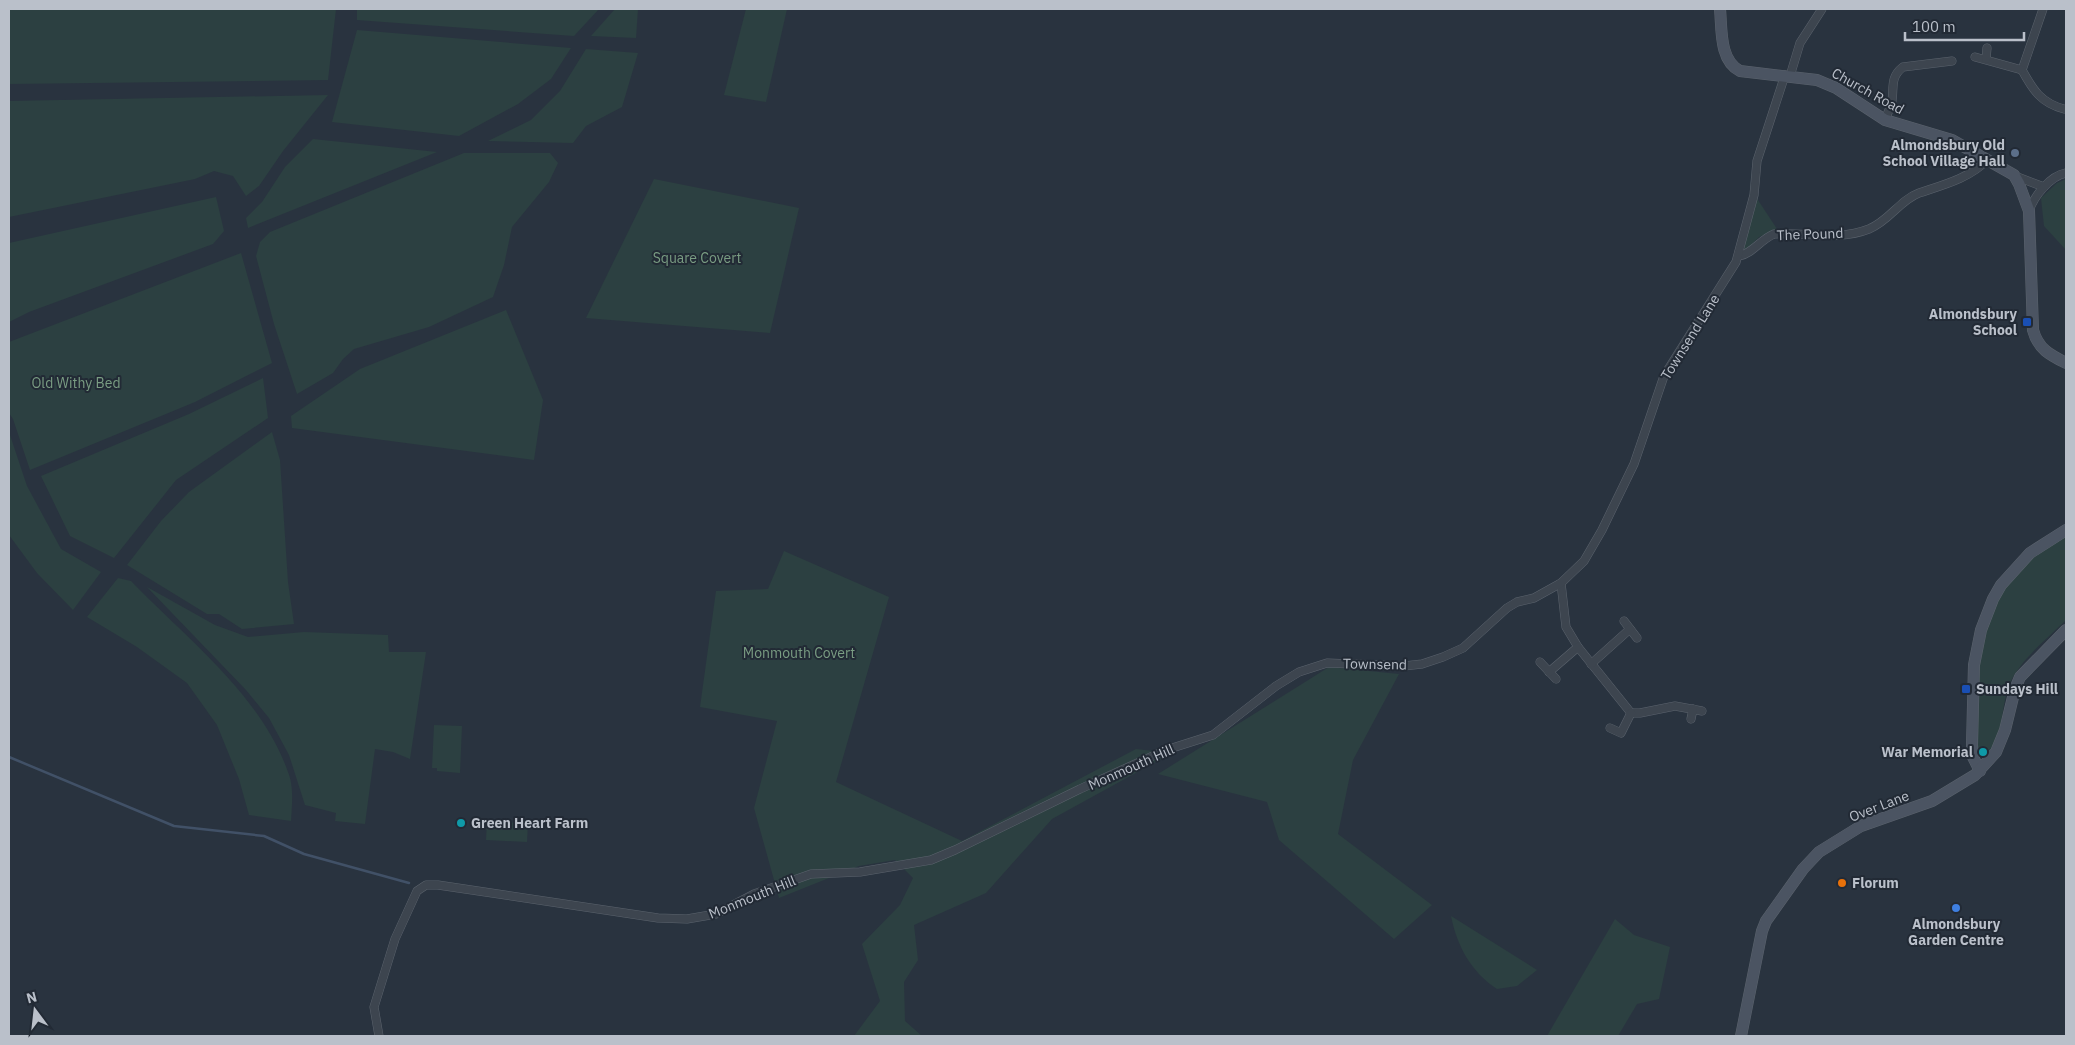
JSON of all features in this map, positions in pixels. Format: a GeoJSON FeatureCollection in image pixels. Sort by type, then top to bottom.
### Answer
{"type":"FeatureCollection","features":[{"type":"Feature","properties":{"kind":"street","name":"Church Road"},"geometry":{"type":"LineString","coordinates":[[1720,9],[1727,58],[1740,71],[1817,80],[1836,88],[1885,120],[1952,140],[2015,176],[2044,187]]}},
{"type":"Feature","properties":{"kind":"street","name":"Townsend Lane"},"geometry":{"type":"LineString","coordinates":[[1561,583],[1584,561],[1602,530],[1634,464],[1664,376],[1732,271],[1739,256],[1754,195],[1758,161],[1787,75],[1800,43],[1822,9]]}},
{"type":"Feature","properties":{"kind":"street"},"geometry":{"type":"LineString","coordinates":[[2022,70],[2044,9]]}},
{"type":"Feature","properties":{"kind":"street"},"geometry":{"type":"LineString","coordinates":[[1986,59],[1987,48]]}},
{"type":"Feature","properties":{"kind":"street"},"geometry":{"type":"LineString","coordinates":[[1974,57],[2022,70],[2038,95],[2050,106],[2064,109]]}},
{"type":"Feature","properties":{"kind":"street"},"geometry":{"type":"LineString","coordinates":[[1885,120],[1892,101],[1893,79],[1898,70],[1902,67],[1948,61],[1946,72]]}},
{"type":"Feature","properties":{"kind":"street","name":"The Pound"},"geometry":{"type":"LineString","coordinates":[[1739,256],[1745,255],[1767,237],[1774,234],[1835,235],[1870,229],[1911,197],[1939,188],[1976,170],[1988,160]]}},
{"type":"Feature","properties":{"kind":"street"},"geometry":{"type":"LineString","coordinates":[[2029,211],[2044,187],[2059,174],[2066,173]]}},
{"type":"Feature","properties":{"kind":"street"},"geometry":{"type":"LineString","coordinates":[[2015,176],[2029,211],[2033,330],[2043,350],[2066,363]]}},
{"type":"Feature","properties":{"kind":"street"},"geometry":{"type":"LineString","coordinates":[[1980,770],[1973,757],[1973,695],[1974,665],[1985,617],[1993,599],[2005,581],[2030,553],[2066,530]]}},
{"type":"Feature","properties":{"kind":"street"},"geometry":{"type":"LineString","coordinates":[[1561,583],[1566,627],[1578,647],[1631,713],[1640,714],[1674,706],[1697,710],[1691,719]]}},
{"type":"Feature","properties":{"kind":"street","name":"Townsend"},"geometry":{"type":"LineString","coordinates":[[1264,695],[1299,672],[1327,663],[1404,666],[1422,664],[1463,648],[1507,608],[1517,602],[1534,598],[1561,583]]}},
{"type":"Feature","properties":{"kind":"street"},"geometry":{"type":"LineString","coordinates":[[1624,621],[1638,638]]}},
{"type":"Feature","properties":{"kind":"street"},"geometry":{"type":"LineString","coordinates":[[1591,664],[1630,629]]}},
{"type":"Feature","properties":{"kind":"street","name":"Over Lane"},"geometry":{"type":"LineString","coordinates":[[1742,1036],[1764,926],[1810,860],[1834,842],[1861,826],[1932,801],[1980,770],[1996,752],[2005,730],[2015,689],[2020,677],[2066,630]]}},
{"type":"Feature","properties":{"kind":"street"},"geometry":{"type":"LineString","coordinates":[[1549,672],[1578,647]]}},
{"type":"Feature","properties":{"kind":"street"},"geometry":{"type":"LineString","coordinates":[[1540,662],[1556,679]]}},
{"type":"Feature","properties":{"kind":"street","name":"Monmouth Hill"},"geometry":{"type":"LineString","coordinates":[[379,1036],[374,1015],[376,1000],[395,939],[415,894],[423,886],[438,885],[658,918],[687,919],[706,917],[716,914],[754,894],[810,874],[860,872],[931,860],[1166,750],[1213,735],[1264,695]]}},
{"type":"Feature","properties":{"kind":"street"},"geometry":{"type":"LineString","coordinates":[[1610,728],[1621,733],[1631,713]]}},
{"type":"Feature","properties":{"kind":"green space"},"geometry":{"type":"Polygon","coordinates":[[[9,9],[336,9],[328,80],[9,84],[9,9]]]}},
{"type":"Feature","properties":{"kind":"green space"},"geometry":{"type":"Polygon","coordinates":[[[357,9],[599,9],[574,36],[357,20],[357,9]]]}},
{"type":"Feature","properties":{"kind":"green space"},"geometry":{"type":"Polygon","coordinates":[[[615,9],[638,9],[636,38],[591,36],[615,9]]]}},
{"type":"Feature","properties":{"kind":"green space"},"geometry":{"type":"Polygon","coordinates":[[[746,9],[787,9],[766,102],[724,95],[746,9]]]}},
{"type":"Feature","properties":{"kind":"green space"},"geometry":{"type":"Polygon","coordinates":[[[357,30],[571,48],[551,79],[518,104],[459,136],[332,122],[357,30]]]}},
{"type":"Feature","properties":{"kind":"green space"},"geometry":{"type":"Polygon","coordinates":[[[586,49],[638,53],[622,107],[586,126],[573,143],[488,141],[531,120],[560,91],[586,49]]]}},
{"type":"Feature","properties":{"kind":"green space"},"geometry":{"type":"Polygon","coordinates":[[[328,95],[283,151],[259,186],[246,196],[233,176],[214,171],[195,179],[9,217],[9,101],[328,95]]]}},
{"type":"Feature","properties":{"kind":"green space"},"geometry":{"type":"Polygon","coordinates":[[[313,139],[437,152],[248,228],[246,218],[262,202],[285,167],[313,139]]]}},
{"type":"Feature","properties":{"kind":"green space"},"geometry":{"type":"Polygon","coordinates":[[[464,153],[550,153],[558,163],[549,182],[512,227],[504,265],[493,297],[429,327],[354,349],[343,359],[333,373],[297,394],[274,324],[256,256],[260,242],[270,232],[464,153]]]}},
{"type":"Feature","properties":{"kind":"green space","name":"Square Covert"},"geometry":{"type":"Polygon","coordinates":[[[654,179],[799,208],[770,333],[586,318],[654,179]]]}},
{"type":"Feature","properties":{"kind":"green space"},"geometry":{"type":"Polygon","coordinates":[[[2066,179],[2066,250],[2044,226],[2041,198],[2057,183],[2066,179]]]}},
{"type":"Feature","properties":{"kind":"green space"},"geometry":{"type":"Polygon","coordinates":[[[216,197],[224,231],[213,244],[29,312],[9,322],[9,243],[216,197]]]}},
{"type":"Feature","properties":{"kind":"green space"},"geometry":{"type":"Polygon","coordinates":[[[1756,197],[1777,229],[1759,237],[1745,251],[1743,249],[1756,197]]]}},
{"type":"Feature","properties":{"kind":"green space","name":"Old Withy Bed"},"geometry":{"type":"Polygon","coordinates":[[[241,253],[272,363],[195,402],[30,470],[13,419],[9,413],[9,342],[241,253]]]}},
{"type":"Feature","properties":{"kind":"green space"},"geometry":{"type":"Polygon","coordinates":[[[506,310],[543,400],[534,460],[292,428],[291,416],[360,369],[506,310]]]}},
{"type":"Feature","properties":{"kind":"green space"},"geometry":{"type":"Polygon","coordinates":[[[263,378],[268,418],[176,480],[114,558],[70,536],[41,476],[189,414],[263,378]]]}},
{"type":"Feature","properties":{"kind":"green space"},"geometry":{"type":"Polygon","coordinates":[[[9,432],[27,486],[61,549],[101,572],[73,610],[37,573],[9,535],[9,432]]]}},
{"type":"Feature","properties":{"kind":"green space"},"geometry":{"type":"Polygon","coordinates":[[[272,432],[280,460],[288,582],[294,624],[242,629],[219,614],[207,614],[127,565],[161,521],[189,492],[272,432]]]}},
{"type":"Feature","properties":{"kind":"green space"},"geometry":{"type":"Polygon","coordinates":[[[2066,531],[2066,620],[2035,650],[2015,674],[2007,693],[1999,732],[1990,750],[1983,758],[1977,755],[1975,666],[1993,599],[2031,555],[2066,531]]]}},
{"type":"Feature","properties":{"kind":"green space","name":"Monmouth Covert"},"geometry":{"type":"Polygon","coordinates":[[[784,551],[889,597],[836,782],[962,841],[1136,749],[1172,753],[1052,819],[986,893],[914,925],[918,960],[904,982],[905,1021],[922,1036],[854,1036],[880,1001],[862,944],[900,905],[913,878],[895,860],[859,866],[779,898],[754,808],[777,721],[700,707],[716,591],[768,589],[784,551]]]}},
{"type":"Feature","properties":{"kind":"green space"},"geometry":{"type":"Polygon","coordinates":[[[118,578],[131,581],[198,646],[241,693],[260,718],[276,744],[290,777],[292,796],[291,821],[249,815],[239,779],[217,725],[187,683],[137,647],[87,617],[118,578]]]}},
{"type":"Feature","properties":{"kind":"green space"},"geometry":{"type":"Polygon","coordinates":[[[147,587],[215,625],[248,637],[304,632],[388,635],[389,652],[426,652],[410,759],[393,752],[375,749],[365,824],[335,821],[336,813],[305,805],[289,755],[269,718],[246,690],[147,587]]]}},
{"type":"Feature","properties":{"kind":"green space"},"geometry":{"type":"Polygon","coordinates":[[[1329,667],[1399,674],[1353,760],[1338,834],[1432,905],[1394,939],[1279,840],[1267,802],[1158,774],[1329,667]]]}},
{"type":"Feature","properties":{"kind":"green space"},"geometry":{"type":"Polygon","coordinates":[[[434,725],[462,726],[460,773],[437,771],[437,768],[432,768],[434,725]]]}},
{"type":"Feature","properties":{"kind":"green space"},"geometry":{"type":"Polygon","coordinates":[[[487,822],[528,823],[527,842],[486,840],[487,822]]]}},
{"type":"Feature","properties":{"kind":"green space"},"geometry":{"type":"Polygon","coordinates":[[[1451,916],[1537,970],[1517,986],[1497,989],[1480,975],[1466,957],[1457,938],[1451,916]]]}},
{"type":"Feature","properties":{"kind":"green space"},"geometry":{"type":"Polygon","coordinates":[[[1615,919],[1634,935],[1670,947],[1659,999],[1637,1004],[1618,1036],[1547,1036],[1615,919]]]}},
{"type":"Feature","properties":{"kind":"waterway"},"geometry":{"type":"LineString","coordinates":[[9,757],[174,826],[264,836],[304,854],[409,883]]}},
{"type":"Feature","properties":{"kind":"place","name":"Almondsbury Old School Village Hall"},"geometry":{"type":"Point","coordinates":[2015,153]}},
{"type":"Feature","properties":{"kind":"place","name":"Almondsbury School"},"geometry":{"type":"Point","coordinates":[2027,322]}},
{"type":"Feature","properties":{"kind":"place","name":"Sundays Hill"},"geometry":{"type":"Point","coordinates":[1966,689]}},
{"type":"Feature","properties":{"kind":"place","name":"War Memorial"},"geometry":{"type":"Point","coordinates":[1983,752]}},
{"type":"Feature","properties":{"kind":"place","name":"Green Heart Farm"},"geometry":{"type":"Point","coordinates":[461,823]}},
{"type":"Feature","properties":{"kind":"place","name":"Florum"},"geometry":{"type":"Point","coordinates":[1842,883]}},
{"type":"Feature","properties":{"kind":"place","name":"Almondsbury Garden Centre"},"geometry":{"type":"Point","coordinates":[1956,908]}}]}
